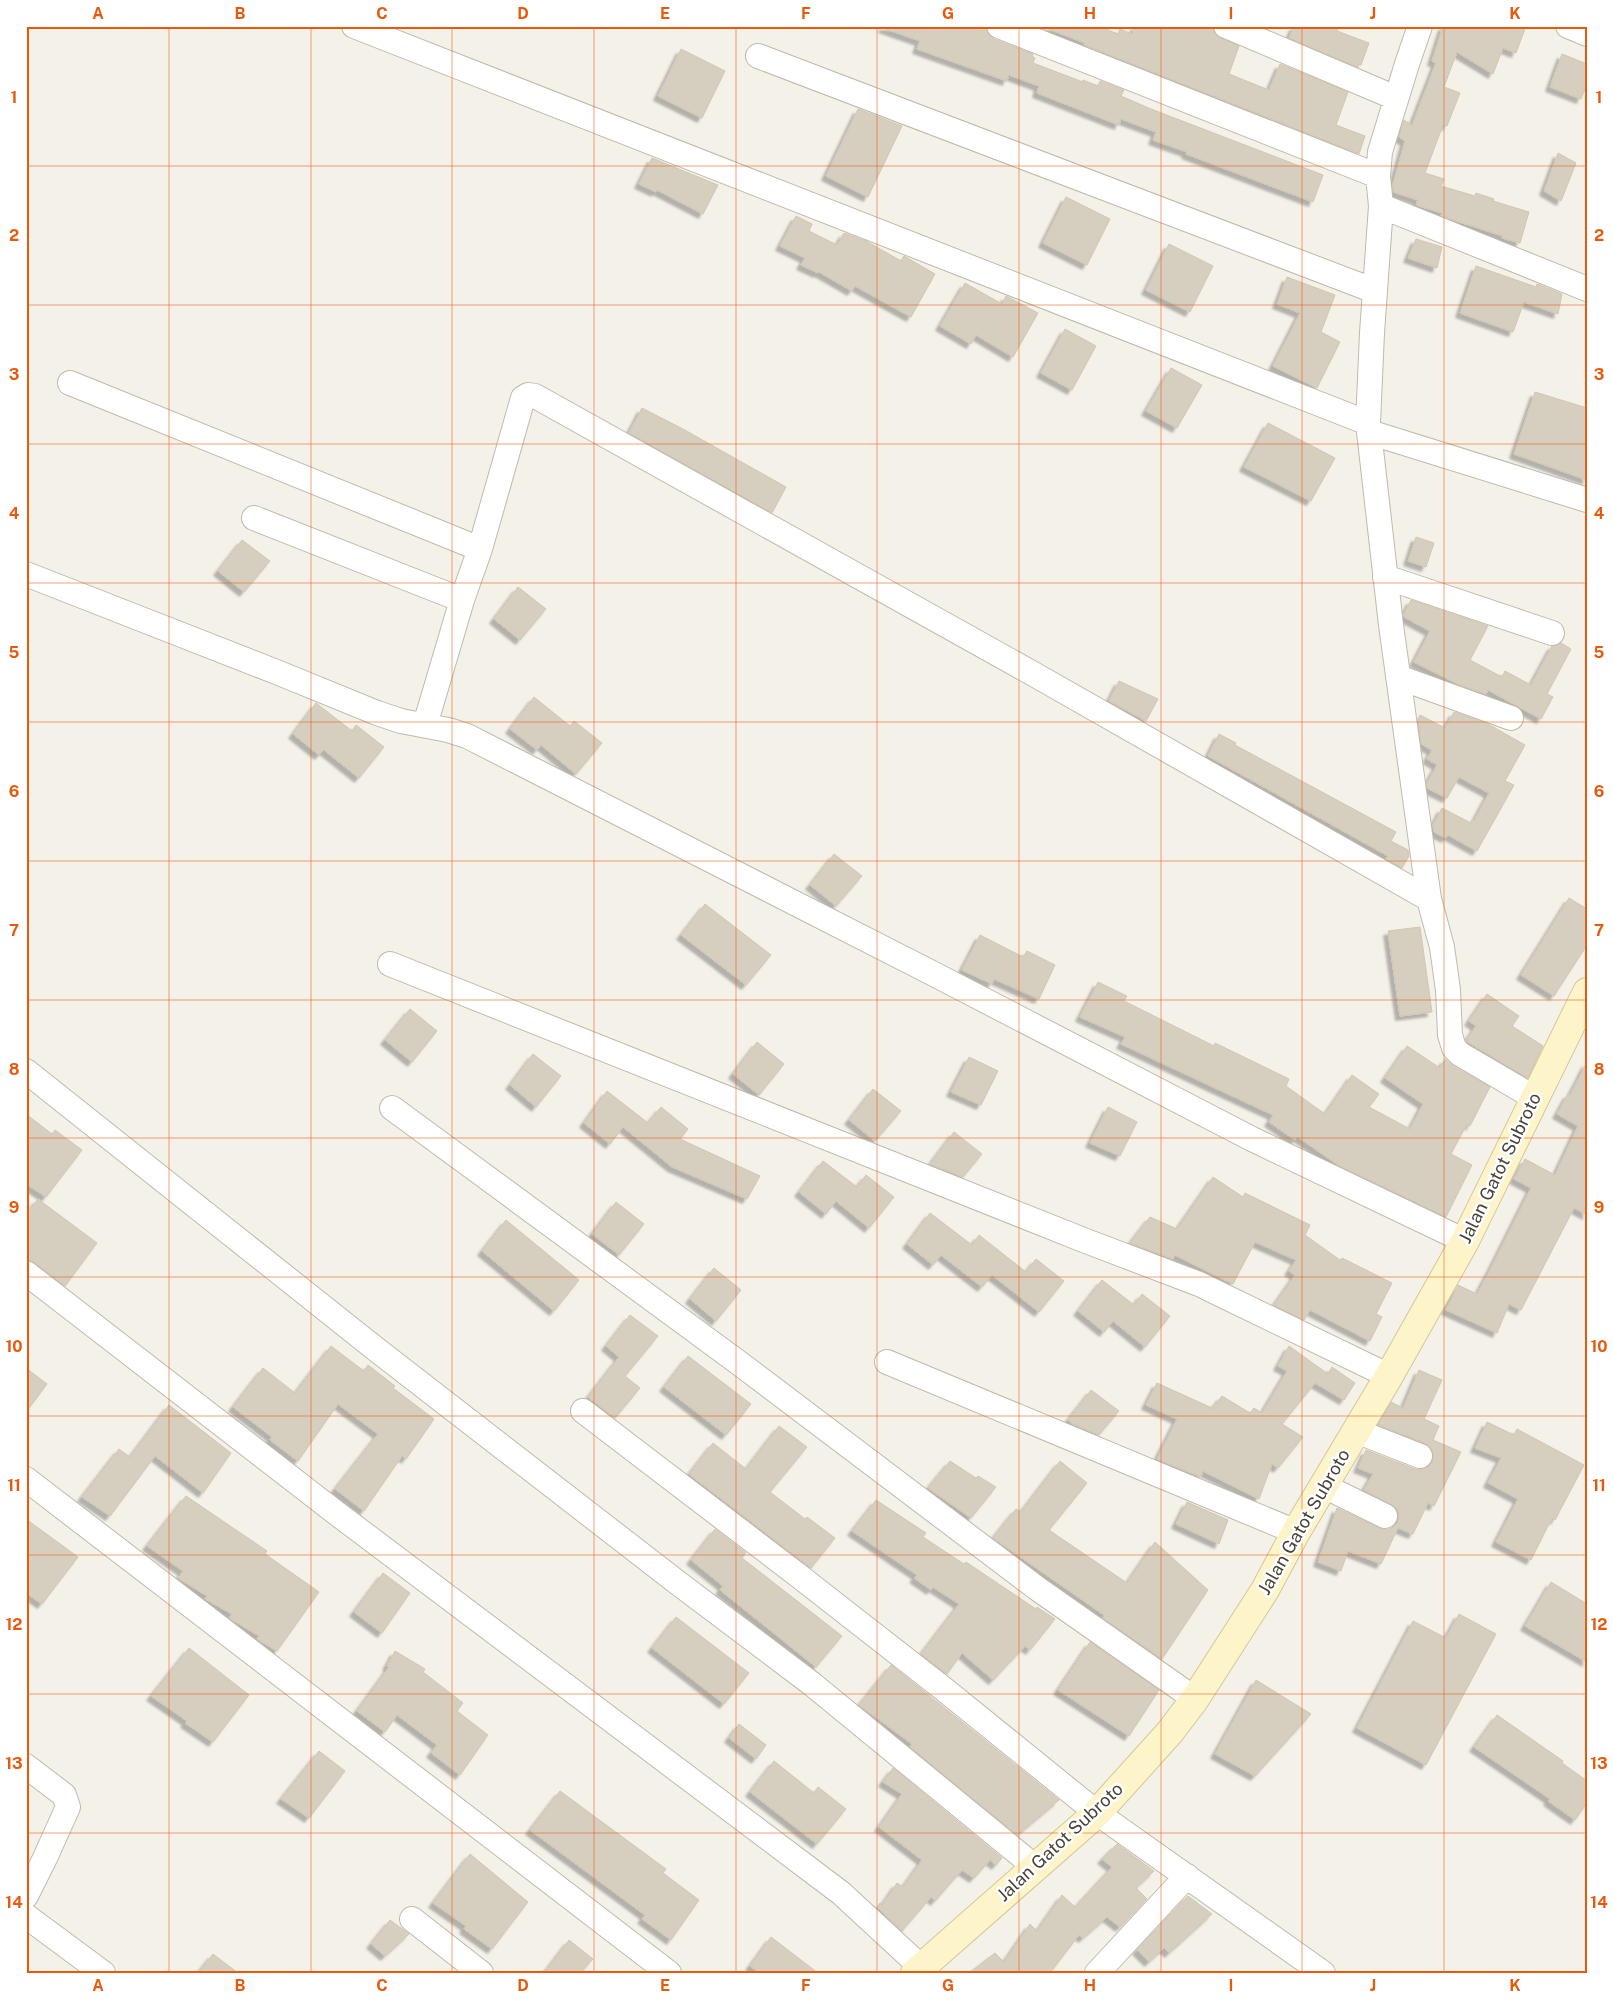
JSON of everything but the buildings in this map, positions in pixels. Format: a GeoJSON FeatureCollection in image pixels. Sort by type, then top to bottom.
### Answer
{"type":"FeatureCollection","features":[{"type":"Feature","properties":{"kind":"street"},"geometry":{"type":"LineString","coordinates":[[354,26],[1368,428],[1587,500]]}},
{"type":"Feature","properties":{"kind":"street"},"geometry":{"type":"LineString","coordinates":[[999,26],[1378,176]]}},
{"type":"Feature","properties":{"kind":"street"},"geometry":{"type":"LineString","coordinates":[[1226,26],[1396,98]]}},
{"type":"Feature","properties":{"kind":"street"},"geometry":{"type":"LineString","coordinates":[[1568,26],[1587,34]]}},
{"type":"Feature","properties":{"kind":"street"},"geometry":{"type":"LineString","coordinates":[[1412,29],[1396,98],[1380,152],[1378,176],[1381,206],[1368,428],[1385,577],[1429,898],[1442,947],[1448,990],[1449,1028],[1454,1048],[1460,1054],[1535,1098]]}},
{"type":"Feature","properties":{"kind":"street"},"geometry":{"type":"LineString","coordinates":[[758,56],[1375,291]]}},
{"type":"Feature","properties":{"kind":"street"},"geometry":{"type":"LineString","coordinates":[[1381,206],[1587,289]]}},
{"type":"Feature","properties":{"kind":"street"},"geometry":{"type":"LineString","coordinates":[[70,383],[480,549]]}},
{"type":"Feature","properties":{"kind":"street"},"geometry":{"type":"LineString","coordinates":[[425,726],[462,600],[480,549],[523,398],[528,395],[535,396],[1030,672],[1429,898]]}},
{"type":"Feature","properties":{"kind":"street"},"geometry":{"type":"LineString","coordinates":[[254,518],[462,600]]}},
{"type":"Feature","properties":{"kind":"street"},"geometry":{"type":"LineString","coordinates":[[26,574],[377,713],[401,721],[454,732],[507,756],[666,839],[1122,1070],[1252,1139],[1465,1241]]}},
{"type":"Feature","properties":{"kind":"street"},"geometry":{"type":"LineString","coordinates":[[1385,577],[1552,633]]}},
{"type":"Feature","properties":{"kind":"street"},"geometry":{"type":"LineString","coordinates":[[1398,677],[1511,718]]}},
{"type":"Feature","properties":{"kind":"street"},"geometry":{"type":"LineString","coordinates":[[390,964],[1200,1284],[1389,1376]]}},
{"type":"Feature","properties":{"kind":"street","name":"Jalan Gatot Subroto"},"geometry":{"type":"LineString","coordinates":[[918,1970],[1097,1812],[1170,1732],[1195,1699],[1266,1590],[1296,1532],[1389,1376],[1465,1241],[1587,992]]}},
{"type":"Feature","properties":{"kind":"street"},"geometry":{"type":"LineString","coordinates":[[26,1071],[377,1350],[812,1684],[1035,1867]]}},
{"type":"Feature","properties":{"kind":"street"},"geometry":{"type":"LineString","coordinates":[[392,1108],[746,1369],[1038,1589],[1195,1699]]}},
{"type":"Feature","properties":{"kind":"street"},"geometry":{"type":"LineString","coordinates":[[26,1272],[335,1512],[841,1893],[918,1970]]}},
{"type":"Feature","properties":{"kind":"street"},"geometry":{"type":"LineString","coordinates":[[887,1362],[1296,1532]]}},
{"type":"Feature","properties":{"kind":"street"},"geometry":{"type":"LineString","coordinates":[[583,1411],[799,1576],[1097,1812],[1322,1973]]}},
{"type":"Feature","properties":{"kind":"street"},"geometry":{"type":"LineString","coordinates":[[1356,1431],[1420,1456]]}},
{"type":"Feature","properties":{"kind":"street"},"geometry":{"type":"LineString","coordinates":[[26,1479],[669,1973]]}},
{"type":"Feature","properties":{"kind":"street"},"geometry":{"type":"LineString","coordinates":[[1324,1486],[1385,1516]]}},
{"type":"Feature","properties":{"kind":"street"},"geometry":{"type":"LineString","coordinates":[[26,1766],[64,1795],[68,1807],[46,1858],[26,1896]]}},
{"type":"Feature","properties":{"kind":"street"},"geometry":{"type":"LineString","coordinates":[[1097,1973],[1187,1876]]}},
{"type":"Feature","properties":{"kind":"street"},"geometry":{"type":"LineString","coordinates":[[26,1916],[102,1973]]}},
{"type":"Feature","properties":{"kind":"street"},"geometry":{"type":"LineString","coordinates":[[412,1918],[481,1973]]}}]}
